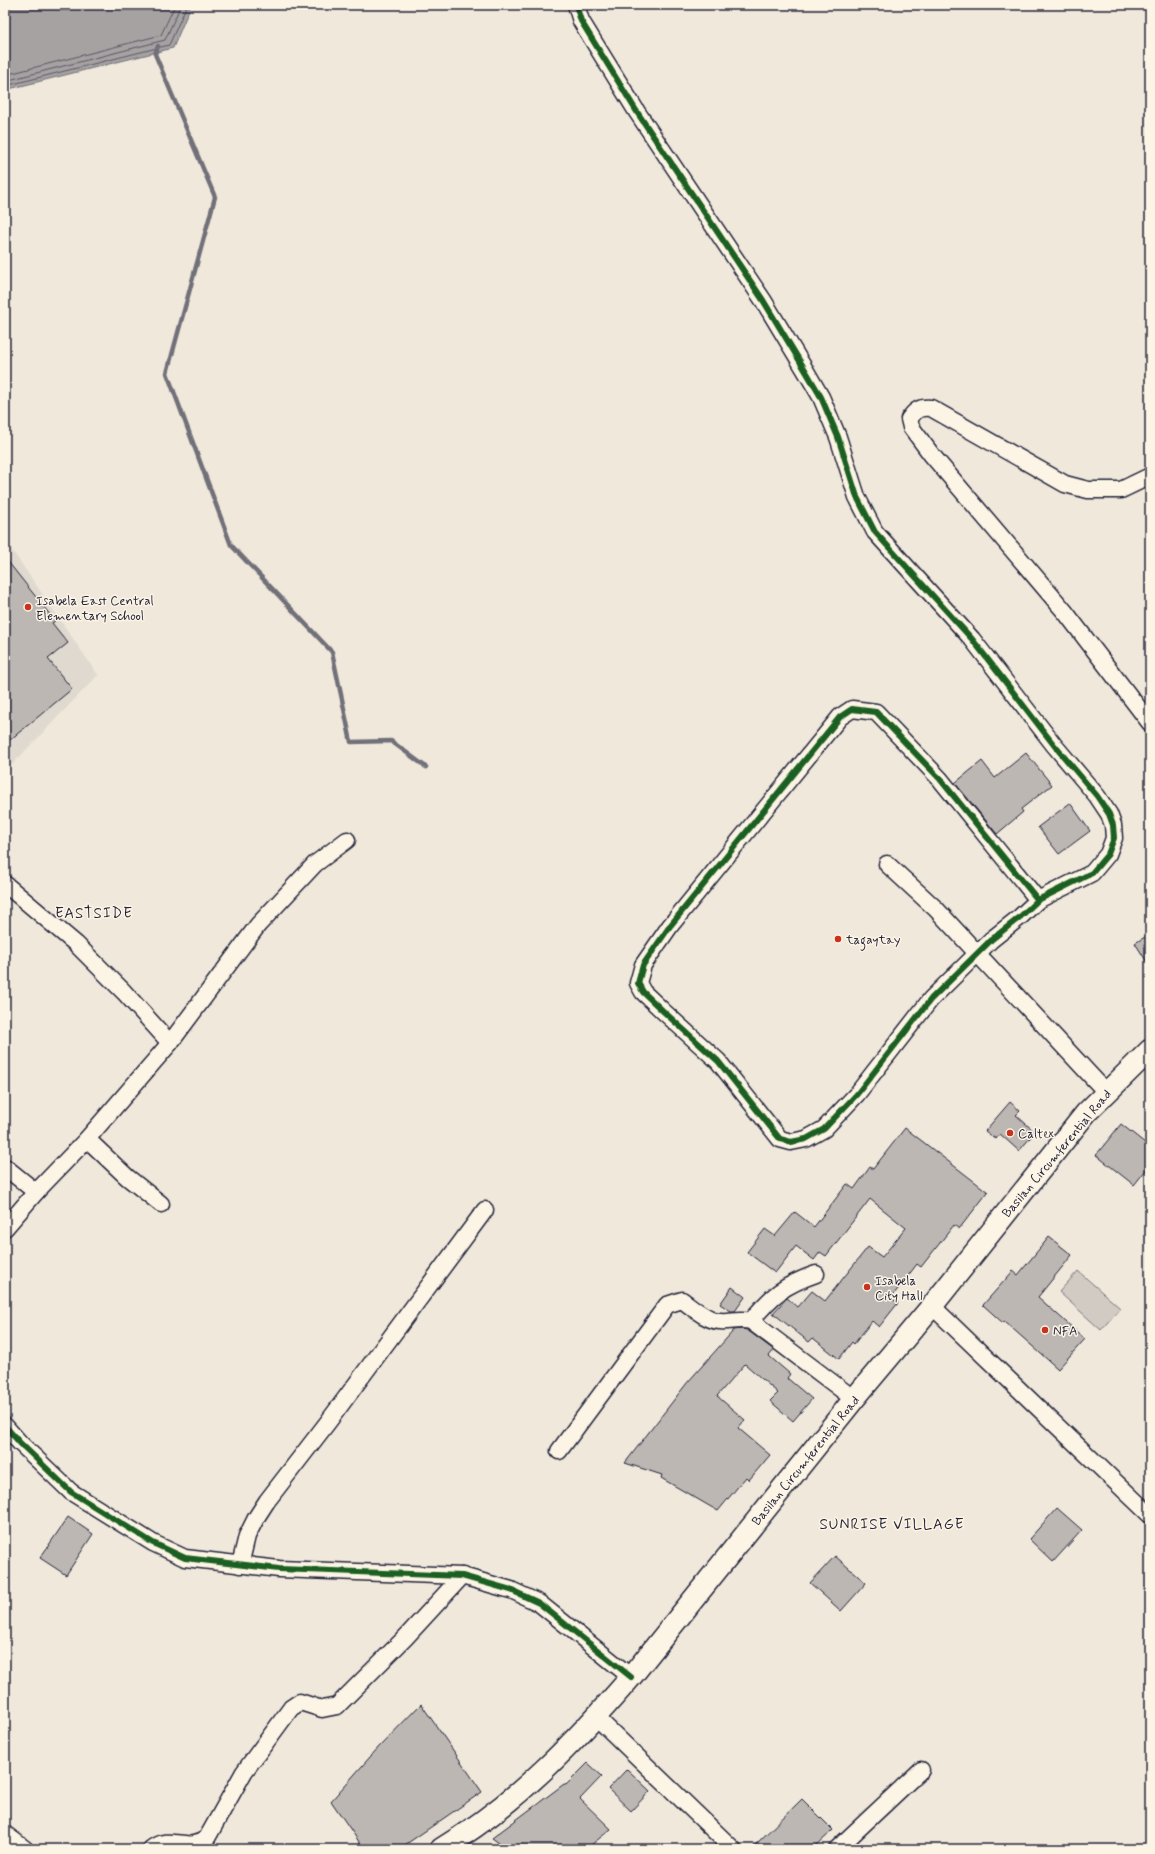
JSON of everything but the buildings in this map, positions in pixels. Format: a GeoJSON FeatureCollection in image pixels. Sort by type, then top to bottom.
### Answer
{"type":"FeatureCollection","features":[{"type":"Feature","properties":{"kind":"main road","name":"Basilan Circumferential Road"},"geometry":{"type":"LineString","coordinates":[[441,1849],[488,1819],[521,1792],[596,1717],[631,1677],[854,1399],[932,1306],[1086,1113],[1106,1092],[1146,1059]]}},
{"type":"Feature","properties":{"kind":"street"},"geometry":{"type":"LineString","coordinates":[[576,5],[581,21],[637,112],[763,300],[821,397],[838,437],[857,497],[875,532],[972,639],[1054,745],[1097,796],[1109,814],[1113,825],[1114,838],[1108,854],[1092,873],[1038,900],[1020,917],[991,940],[931,999],[857,1094],[824,1129],[806,1139],[791,1142],[780,1139],[718,1061],[643,992],[638,983],[643,965],[670,926],[840,717],[852,709],[876,712],[940,779],[1038,900]]}},
{"type":"Feature","properties":{"kind":"street"},"geometry":{"type":"LineString","coordinates":[[1150,476],[1120,490],[1088,490],[1065,484],[931,408],[922,407],[914,411],[909,419],[911,427],[917,436],[1066,613],[1150,723]]}},
{"type":"Feature","properties":{"kind":"street"},"geometry":{"type":"LineString","coordinates":[[5,1228],[36,1192],[87,1139],[170,1043],[258,925],[315,864],[347,840]]}},
{"type":"Feature","properties":{"kind":"street"},"geometry":{"type":"LineString","coordinates":[[886,864],[936,908],[1106,1092]]}},
{"type":"Feature","properties":{"kind":"street"},"geometry":{"type":"LineString","coordinates":[[5,884],[76,944],[124,992],[170,1043]]}},
{"type":"Feature","properties":{"kind":"street"},"geometry":{"type":"LineString","coordinates":[[87,1139],[127,1177],[160,1204]]}},
{"type":"Feature","properties":{"kind":"street"},"geometry":{"type":"LineString","coordinates":[[5,1167],[36,1192]]}},
{"type":"Feature","properties":{"kind":"street"},"geometry":{"type":"LineString","coordinates":[[240,1566],[247,1536],[267,1500],[328,1422],[485,1210]]}},
{"type":"Feature","properties":{"kind":"street"},"geometry":{"type":"LineString","coordinates":[[751,1321],[766,1302],[781,1289],[793,1282],[816,1274]]}},
{"type":"Feature","properties":{"kind":"street"},"geometry":{"type":"LineString","coordinates":[[560,1451],[667,1305],[682,1300],[708,1317],[719,1322],[742,1319],[751,1321],[854,1399]]}},
{"type":"Feature","properties":{"kind":"street"},"geometry":{"type":"LineString","coordinates":[[932,1306],[1150,1515]]}},
{"type":"Feature","properties":{"kind":"street"},"geometry":{"type":"LineString","coordinates":[[5,1426],[20,1443],[71,1492],[153,1543],[185,1558],[240,1566],[278,1569],[462,1576],[511,1590],[539,1603],[631,1677]]}},
{"type":"Feature","properties":{"kind":"street"},"geometry":{"type":"LineString","coordinates":[[151,1849],[162,1843],[193,1847],[200,1845],[207,1838],[244,1772],[291,1708],[300,1702],[322,1709],[337,1706],[405,1638],[462,1576]]}},
{"type":"Feature","properties":{"kind":"street"},"geometry":{"type":"LineString","coordinates":[[596,1717],[733,1849]]}},
{"type":"Feature","properties":{"kind":"street"},"geometry":{"type":"LineString","coordinates":[[837,1849],[921,1770]]}},
{"type":"Feature","properties":{"kind":"street"},"geometry":{"type":"LineString","coordinates":[[5,1834],[25,1849]]}},
{"type":"Feature","properties":{"kind":"shaded area","name":"Isabela East Central Elementary School"},"geometry":{"type":"Polygon","coordinates":[[[5,540],[98,675],[5,772],[5,540]]]}},
{"type":"Feature","properties":{"kind":"shaded area"},"geometry":{"type":"Polygon","coordinates":[[[1078,1271],[1120,1308],[1101,1330],[1059,1292],[1078,1271]]]}},
{"type":"Feature","properties":{"kind":"water"},"geometry":{"type":"Polygon","coordinates":[[[5,5],[191,5],[173,48],[5,90],[5,5]]]}},
{"type":"Feature","properties":{"kind":"waterway"},"geometry":{"type":"LineString","coordinates":[[158,46],[155,54],[215,197],[167,373],[231,545],[332,652],[351,742],[391,741],[426,767]]}},
{"type":"Feature","properties":{"kind":"cycle path"},"geometry":{"type":"LineString","coordinates":[[576,5],[581,21],[637,112],[763,300],[821,397],[838,437],[857,497],[875,532],[972,639],[1054,745],[1097,796],[1109,814],[1113,825],[1114,838],[1108,854],[1092,873],[1038,900],[1020,917],[991,940],[931,999],[857,1094],[824,1129],[806,1139],[791,1142],[780,1139],[718,1061],[643,992],[638,983],[643,965],[670,926],[840,717],[852,709],[876,712],[940,779],[1038,900]]}},
{"type":"Feature","properties":{"kind":"cycle path"},"geometry":{"type":"LineString","coordinates":[[5,1426],[20,1443],[71,1492],[153,1543],[185,1558],[279,1569],[462,1576],[511,1590],[539,1603],[631,1677]]}},
{"type":"Feature","properties":{"kind":"place","name":"Isabela East Central Elementary School"},"geometry":{"type":"Point","coordinates":[28,607]}},
{"type":"Feature","properties":{"kind":"place","name":"tagaytay"},"geometry":{"type":"Point","coordinates":[838,939]}},
{"type":"Feature","properties":{"kind":"place","name":"Caltex"},"geometry":{"type":"Point","coordinates":[1010,1133]}},
{"type":"Feature","properties":{"kind":"place","name":"Isabela City Hall"},"geometry":{"type":"Point","coordinates":[867,1287]}},
{"type":"Feature","properties":{"kind":"place","name":"NFA"},"geometry":{"type":"Point","coordinates":[1045,1330]}},
{"type":"Feature","properties":{"kind":"district","name":"EASTSIDE"},"geometry":{"type":"Point","coordinates":[94,913]}},
{"type":"Feature","properties":{"kind":"district","name":"SUNRISE VILLAGE"},"geometry":{"type":"Point","coordinates":[892,1524]}}]}
